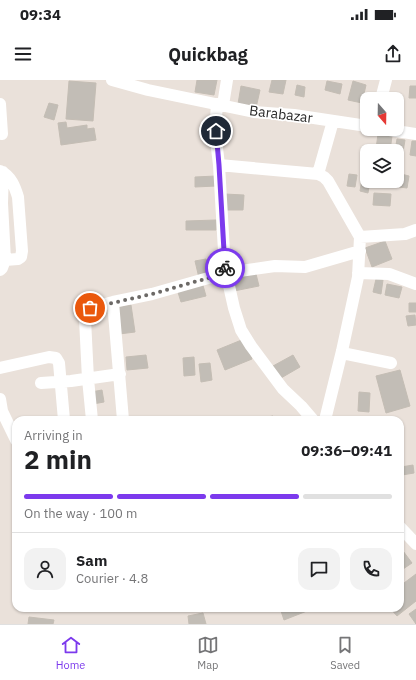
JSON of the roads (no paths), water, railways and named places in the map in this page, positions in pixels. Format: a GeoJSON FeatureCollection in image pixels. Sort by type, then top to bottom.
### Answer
{"type":"FeatureCollection","features":[{"type":"Feature","properties":{"kind":"street","name":"Barabazar"},"geometry":{"type":"LineString","coordinates":[[112,80],[148,85],[220,105],[254,112],[294,115],[360,125]]}},
{"type":"Feature","properties":{"kind":"street"},"geometry":{"type":"LineString","coordinates":[[227,80],[220,105],[216,131],[226,273],[234,308],[241,330],[251,346],[283,389],[310,416]]}},
{"type":"Feature","properties":{"kind":"street"},"geometry":{"type":"LineString","coordinates":[[384,92],[386,80]]}},
{"type":"Feature","properties":{"kind":"street"},"geometry":{"type":"LineString","coordinates":[[0,104],[2,134]]}},
{"type":"Feature","properties":{"kind":"street"},"geometry":{"type":"LineString","coordinates":[[318,174],[332,121]]}},
{"type":"Feature","properties":{"kind":"street"},"geometry":{"type":"LineString","coordinates":[[404,132],[416,134]]}},
{"type":"Feature","properties":{"kind":"street"},"geometry":{"type":"LineString","coordinates":[[219,165],[318,174],[324,177],[328,181],[360,237],[358,273],[342,353],[326,416]]}},
{"type":"Feature","properties":{"kind":"street"},"geometry":{"type":"LineString","coordinates":[[2,172],[13,183],[18,197],[22,257],[2,265],[1,203],[2,172]]}},
{"type":"Feature","properties":{"kind":"street"},"geometry":{"type":"LineString","coordinates":[[360,237],[405,234],[416,230]]}},
{"type":"Feature","properties":{"kind":"street"},"geometry":{"type":"LineString","coordinates":[[92,416],[88,379],[86,312],[90,308],[152,294],[226,273],[275,266],[304,267],[360,251]]}},
{"type":"Feature","properties":{"kind":"street"},"geometry":{"type":"LineString","coordinates":[[358,273],[389,274],[416,284]]}},
{"type":"Feature","properties":{"kind":"street"},"geometry":{"type":"LineString","coordinates":[[113,302],[123,416]]}},
{"type":"Feature","properties":{"kind":"street"},"geometry":{"type":"LineString","coordinates":[[342,353],[391,363]]}},
{"type":"Feature","properties":{"kind":"street"},"geometry":{"type":"LineString","coordinates":[[0,368],[49,358],[56,358],[59,363],[64,416]]}},
{"type":"Feature","properties":{"kind":"street"},"geometry":{"type":"LineString","coordinates":[[41,383],[88,379],[120,374]]}},
{"type":"Feature","properties":{"kind":"street"},"geometry":{"type":"LineString","coordinates":[[0,399],[2,411],[12,434]]}},
{"type":"Feature","properties":{"kind":"street"},"geometry":{"type":"LineString","coordinates":[[404,531],[416,544]]}}]}
